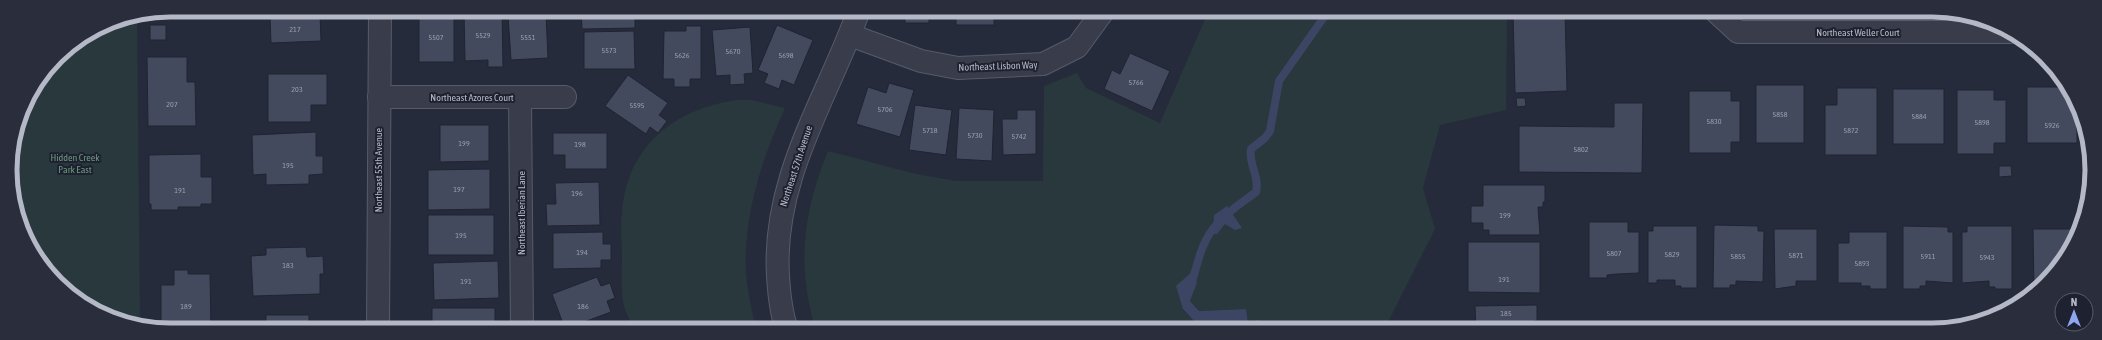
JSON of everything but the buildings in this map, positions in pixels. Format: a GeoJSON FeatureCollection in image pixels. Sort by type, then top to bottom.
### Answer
{"type":"FeatureCollection","features":[{"type":"Feature","properties":{"kind":"street","name":"Northeast 55th Avenue"},"geometry":{"type":"LineString","coordinates":[[378,323],[380,17]]}},
{"type":"Feature","properties":{"kind":"street","name":"Northeast 57th Avenue"},"geometry":{"type":"LineString","coordinates":[[785,323],[779,293],[777,255],[779,224],[784,198],[809,124],[850,35],[856,17]]}},
{"type":"Feature","properties":{"kind":"street","name":"Northeast Lisbon Way"},"geometry":{"type":"LineString","coordinates":[[850,35],[921,61],[958,68],[1043,64],[1077,47],[1099,17]]}},
{"type":"Feature","properties":{"kind":"street","name":"Northeast Weller Court"},"geometry":{"type":"LineString","coordinates":[[1722,17],[1738,32],[1998,32]]}},
{"type":"Feature","properties":{"kind":"street","name":"Northeast Azores Court"},"geometry":{"type":"LineString","coordinates":[[379,97],[565,97]]}},
{"type":"Feature","properties":{"kind":"street","name":"Northeast Iberian Lane"},"geometry":{"type":"LineString","coordinates":[[520,97],[522,323]]}},
{"type":"Feature","properties":{"kind":"green space"},"geometry":{"type":"Polygon","coordinates":[[[1206,17],[1507,17],[1506,110],[1440,125],[1423,188],[1435,229],[1388,323],[1248,323],[1245,309],[1199,311],[1190,301],[1197,283],[1194,270],[1183,310],[1195,323],[814,323],[806,284],[804,262],[805,240],[813,196],[819,174],[828,151],[916,174],[956,181],[1043,181],[1044,86],[1077,73],[1086,88],[1160,123],[1206,17]]]}},
{"type":"Feature","properties":{"kind":"green space","name":"Hidden Creek Park East"},"geometry":{"type":"Polygon","coordinates":[[[137,21],[140,320],[121,315],[93,303],[69,285],[55,271],[37,246],[29,229],[22,210],[17,180],[18,150],[25,121],[37,93],[55,69],[69,55],[93,37],[121,25],[137,21]]]}},
{"type":"Feature","properties":{"kind":"green space"},"geometry":{"type":"Polygon","coordinates":[[[737,100],[752,100],[785,108],[761,169],[755,189],[747,231],[746,275],[755,323],[632,323],[627,314],[622,296],[621,219],[626,189],[633,168],[644,150],[658,135],[674,122],[693,112],[714,105],[737,100]]]}},
{"type":"Feature","properties":{"kind":"water"},"geometry":{"type":"Polygon","coordinates":[[[1227,206],[1242,228],[1235,230],[1225,224],[1217,234],[1213,234],[1214,215],[1227,206]]]}},
{"type":"Feature","properties":{"kind":"water"},"geometry":{"type":"Polygon","coordinates":[[[1194,270],[1197,283],[1190,301],[1199,311],[1246,309],[1248,323],[1196,323],[1183,309],[1176,286],[1194,270]]]}},
{"type":"Feature","properties":{"kind":"water"},"geometry":{"type":"Polygon","coordinates":[[[1258,320],[1262,323],[1250,323],[1258,320]]]}},
{"type":"Feature","properties":{"kind":"waterway"},"geometry":{"type":"LineString","coordinates":[[1192,282],[1201,251],[1208,236],[1226,214],[1256,192],[1257,186],[1251,160],[1251,149],[1265,138],[1270,131],[1279,81],[1324,17]]}}]}
